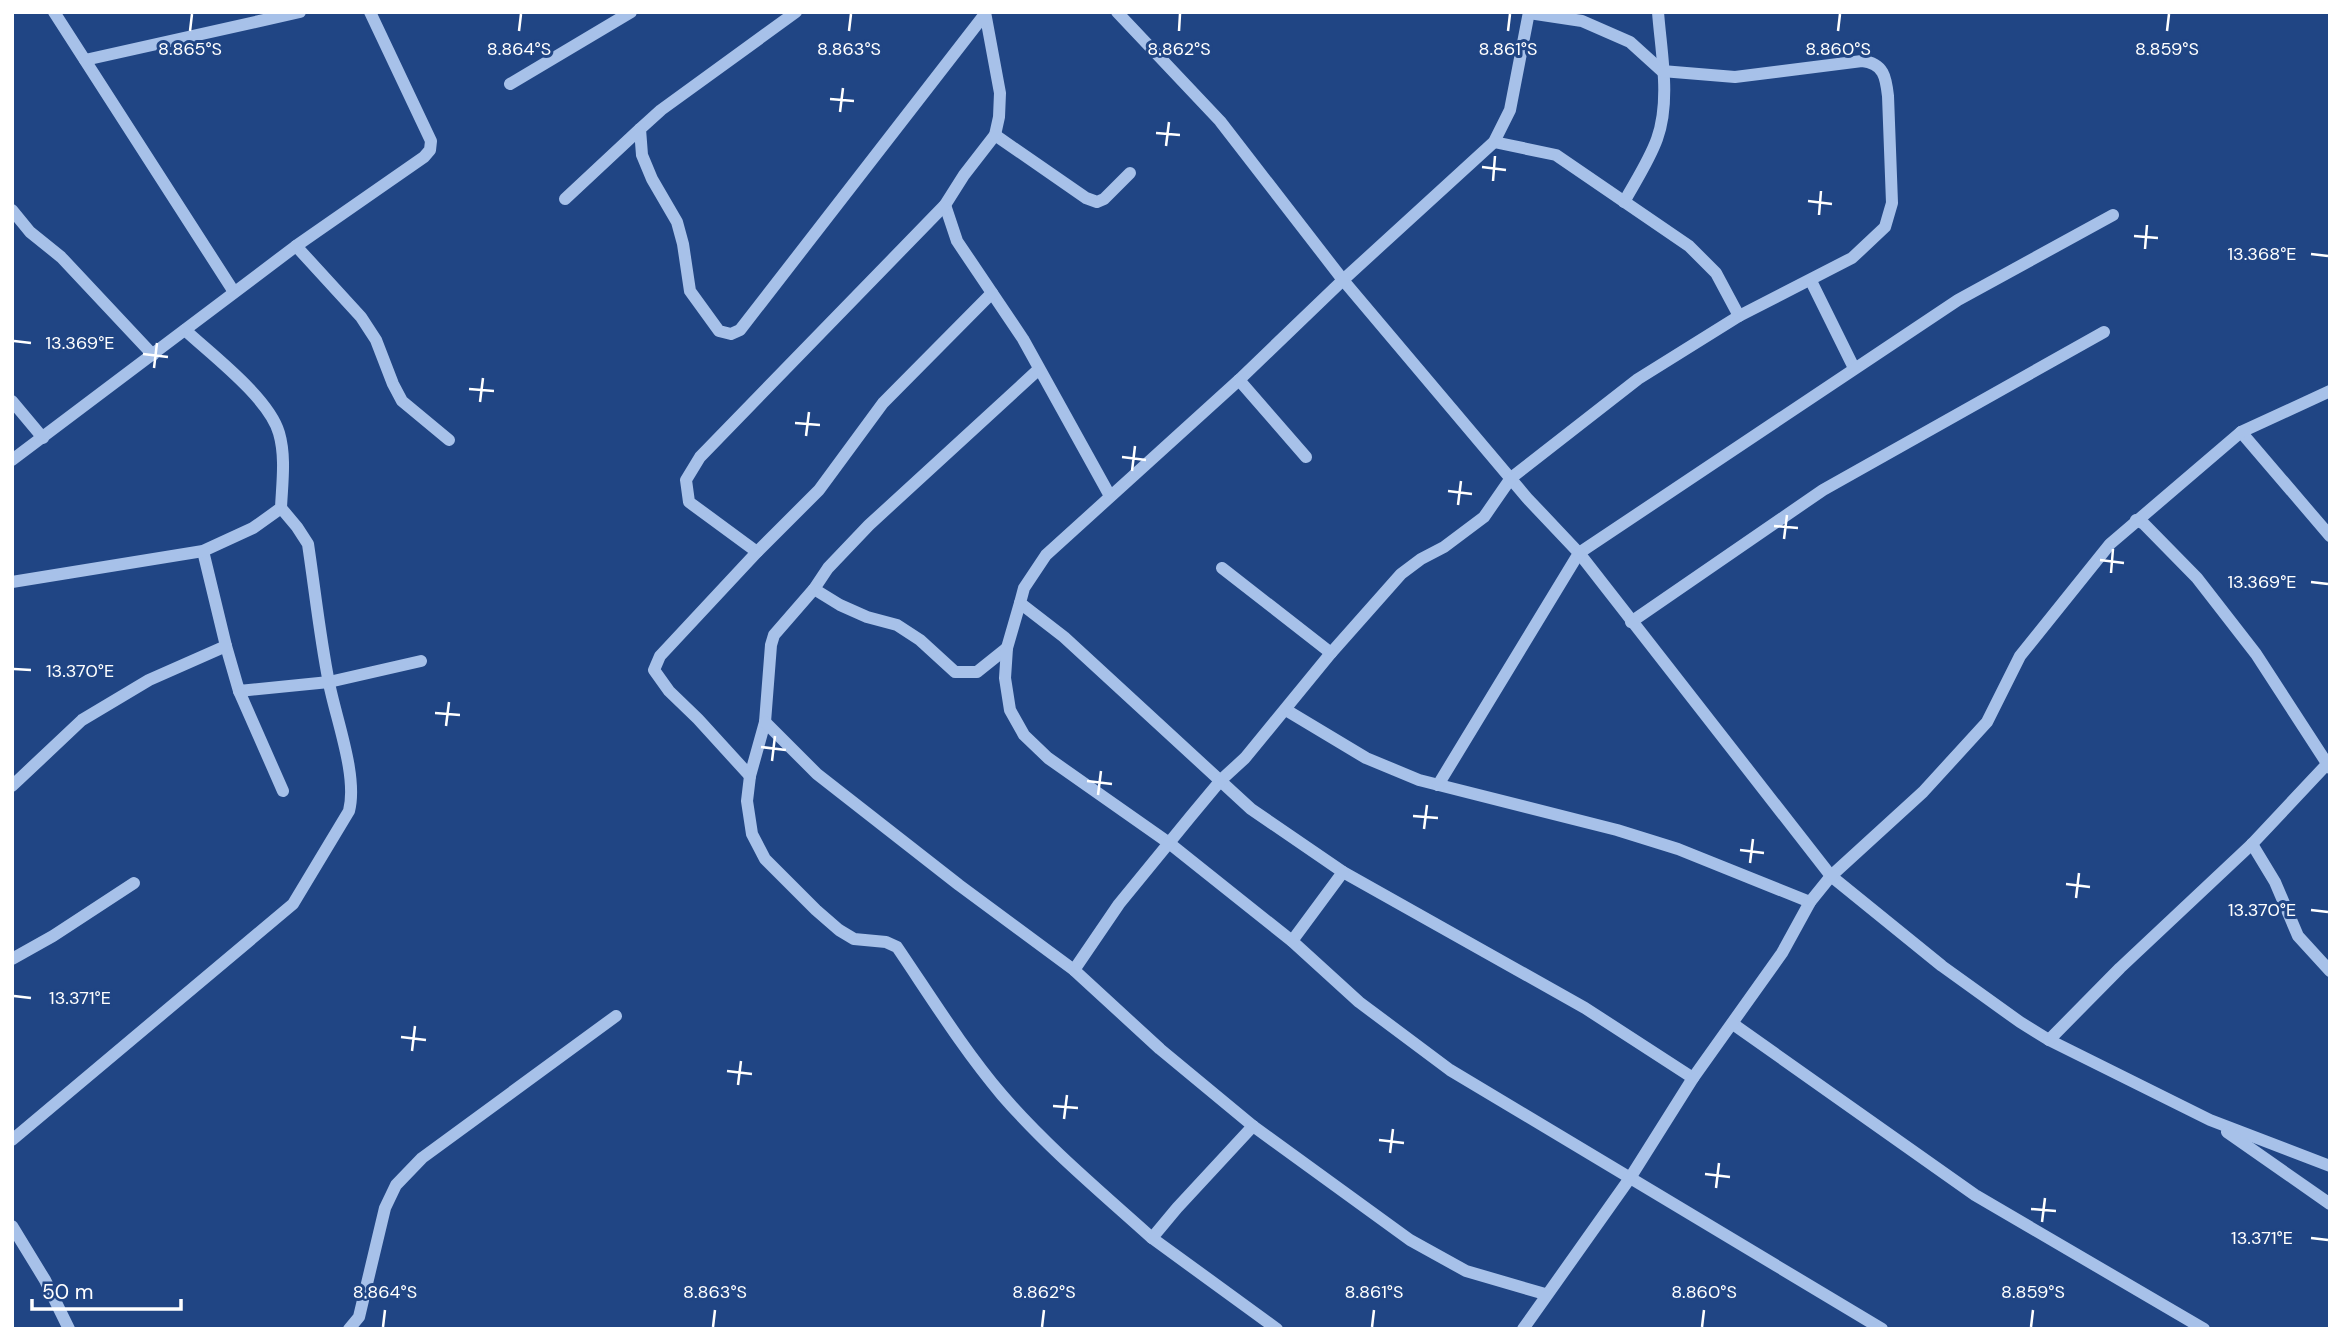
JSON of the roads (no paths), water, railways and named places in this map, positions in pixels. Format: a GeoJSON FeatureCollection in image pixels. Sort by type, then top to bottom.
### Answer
{"type":"FeatureCollection","features":[{"type":"Feature","properties":{"kind":"street"},"geometry":{"type":"LineString","coordinates":[[54,12],[234,292]]}},
{"type":"Feature","properties":{"kind":"street"},"geometry":{"type":"LineString","coordinates":[[85,60],[300,12]]}},
{"type":"Feature","properties":{"kind":"street"},"geometry":{"type":"LineString","coordinates":[[12,460],[296,246],[424,157],[430,150],[431,141],[370,12]]}},
{"type":"Feature","properties":{"kind":"street"},"geometry":{"type":"LineString","coordinates":[[510,84],[631,12]]}},
{"type":"Feature","properties":{"kind":"street"},"geometry":{"type":"LineString","coordinates":[[565,199],[661,110],[796,12]]}},
{"type":"Feature","properties":{"kind":"street"},"geometry":{"type":"LineString","coordinates":[[1117,12],[1220,121],[1343,279],[1511,478],[1579,553],[1831,876],[1942,966],[2049,1040],[2210,1120],[2330,1166]]}},
{"type":"Feature","properties":{"kind":"street"},"geometry":{"type":"LineString","coordinates":[[1624,202],[1660,131],[1663,107],[1658,12]]}},
{"type":"Feature","properties":{"kind":"street"},"geometry":{"type":"LineString","coordinates":[[640,129],[642,155],[652,179],[677,222],[690,291],[719,331],[732,334],[740,330],[985,13]]}},
{"type":"Feature","properties":{"kind":"street"},"geometry":{"type":"LineString","coordinates":[[757,552],[689,502],[686,480],[700,457],[946,205],[964,175],[995,135],[1000,93],[985,13]]}},
{"type":"Feature","properties":{"kind":"street"},"geometry":{"type":"LineString","coordinates":[[1074,970],[1119,904],[1169,844],[1221,780],[1245,758],[1331,653],[1401,574],[1484,517],[1511,478],[1638,379],[1739,316],[1852,258],[1885,227],[1892,204],[1888,96],[1886,79],[1880,67],[1872,62],[1735,77],[1662,71],[1630,42],[1582,21],[1529,13],[1510,110],[1494,142],[1343,279],[1239,380],[1046,555],[1024,587],[1007,648],[1005,678],[1010,710],[1024,735],[1066,771],[1169,844],[1292,941],[1359,1002],[1450,1070],[1882,1329]]}},
{"type":"Feature","properties":{"kind":"street"},"geometry":{"type":"LineString","coordinates":[[995,135],[1086,198],[1097,202],[1104,199],[1130,173]]}},
{"type":"Feature","properties":{"kind":"street"},"geometry":{"type":"LineString","coordinates":[[1494,142],[1556,155],[1689,246],[1716,274],[1739,316]]}},
{"type":"Feature","properties":{"kind":"street"},"geometry":{"type":"LineString","coordinates":[[946,205],[957,241],[1039,369],[1110,496]]}},
{"type":"Feature","properties":{"kind":"street"},"geometry":{"type":"LineString","coordinates":[[12,210],[30,232],[61,257],[153,355]]}},
{"type":"Feature","properties":{"kind":"street"},"geometry":{"type":"LineString","coordinates":[[1438,785],[1579,553],[1958,300],[2113,215]]}},
{"type":"Feature","properties":{"kind":"street"},"geometry":{"type":"LineString","coordinates":[[296,246],[361,317],[376,340],[402,401],[449,440]]}},
{"type":"Feature","properties":{"kind":"street"},"geometry":{"type":"LineString","coordinates":[[1811,281],[1854,368]]}},
{"type":"Feature","properties":{"kind":"street"},"geometry":{"type":"LineString","coordinates":[[750,776],[669,691],[654,670],[660,656],[819,490],[883,403],[992,293]]}},
{"type":"Feature","properties":{"kind":"street"},"geometry":{"type":"LineString","coordinates":[[12,1140],[293,904],[340,830],[351,802],[344,743],[329,682],[307,544],[298,527],[281,509],[283,457],[279,432],[265,405],[185,330]]}},
{"type":"Feature","properties":{"kind":"street"},"geometry":{"type":"LineString","coordinates":[[1631,622],[1823,490],[2104,332]]}},
{"type":"Feature","properties":{"kind":"street"},"geometry":{"type":"LineString","coordinates":[[1039,369],[869,525],[828,568],[814,589],[774,635],[769,657],[765,722],[750,776],[747,801],[752,834],[765,859],[839,930],[854,939],[886,942],[897,947],[954,1032],[1001,1094],[1052,1149],[1152,1238],[1277,1329]]}},
{"type":"Feature","properties":{"kind":"street"},"geometry":{"type":"LineString","coordinates":[[1239,380],[1306,457]]}},
{"type":"Feature","properties":{"kind":"street"},"geometry":{"type":"LineString","coordinates":[[1529,1327],[1545,1294],[1630,1178],[1693,1079],[1782,953],[1810,902],[1831,876],[1923,792],[1987,722],[2020,656],[2110,544],[2241,432],[2330,391]]}},
{"type":"Feature","properties":{"kind":"street"},"geometry":{"type":"LineString","coordinates":[[12,401],[43,438]]}},
{"type":"Feature","properties":{"kind":"street"},"geometry":{"type":"LineString","coordinates":[[2241,432],[2330,536]]}},
{"type":"Feature","properties":{"kind":"street"},"geometry":{"type":"LineString","coordinates":[[12,582],[203,551],[253,528],[281,509]]}},
{"type":"Feature","properties":{"kind":"street"},"geometry":{"type":"LineString","coordinates":[[2049,1040],[2120,968],[2252,844],[2329,765],[2256,654],[2206,589],[2144,524],[2136,520]]}},
{"type":"Feature","properties":{"kind":"street"},"geometry":{"type":"LineString","coordinates":[[203,551],[239,691],[283,791]]}},
{"type":"Feature","properties":{"kind":"street"},"geometry":{"type":"LineString","coordinates":[[1222,568],[1331,653]]}},
{"type":"Feature","properties":{"kind":"street"},"geometry":{"type":"LineString","coordinates":[[814,589],[867,617],[897,625],[920,640],[955,673],[978,671],[1007,648]]}},
{"type":"Feature","properties":{"kind":"street"},"geometry":{"type":"LineString","coordinates":[[1020,603],[1064,637],[1251,810],[1343,872],[1585,1008],[1693,1079]]}},
{"type":"Feature","properties":{"kind":"street"},"geometry":{"type":"LineString","coordinates":[[12,786],[82,720],[149,680],[226,646]]}},
{"type":"Feature","properties":{"kind":"street"},"geometry":{"type":"LineString","coordinates":[[239,691],[329,682],[421,661]]}},
{"type":"Feature","properties":{"kind":"street"},"geometry":{"type":"LineString","coordinates":[[1286,710],[1366,758],[1419,780],[1618,830],[1678,849],[1810,902]]}},
{"type":"Feature","properties":{"kind":"street"},"geometry":{"type":"LineString","coordinates":[[765,722],[817,774],[959,885],[1074,970],[1160,1049],[1253,1126],[1410,1240],[1466,1271],[1545,1294]]}},
{"type":"Feature","properties":{"kind":"street"},"geometry":{"type":"LineString","coordinates":[[2252,844],[2274,882],[2298,936],[2330,971]]}},
{"type":"Feature","properties":{"kind":"street"},"geometry":{"type":"LineString","coordinates":[[1292,941],[1343,872]]}},
{"type":"Feature","properties":{"kind":"street"},"geometry":{"type":"LineString","coordinates":[[12,959],[53,936],[134,883]]}},
{"type":"Feature","properties":{"kind":"street"},"geometry":{"type":"LineString","coordinates":[[349,1329],[359,1317],[385,1208],[396,1185],[422,1158],[616,1016]]}},
{"type":"Feature","properties":{"kind":"street"},"geometry":{"type":"LineString","coordinates":[[1733,1024],[1975,1195],[2204,1329]]}},
{"type":"Feature","properties":{"kind":"street"},"geometry":{"type":"LineString","coordinates":[[2210,1120],[2330,1204]]}},
{"type":"Feature","properties":{"kind":"street"},"geometry":{"type":"LineString","coordinates":[[1152,1238],[1253,1126]]}},
{"type":"Feature","properties":{"kind":"street"},"geometry":{"type":"LineString","coordinates":[[12,1226],[45,1280],[69,1329]]}}]}
